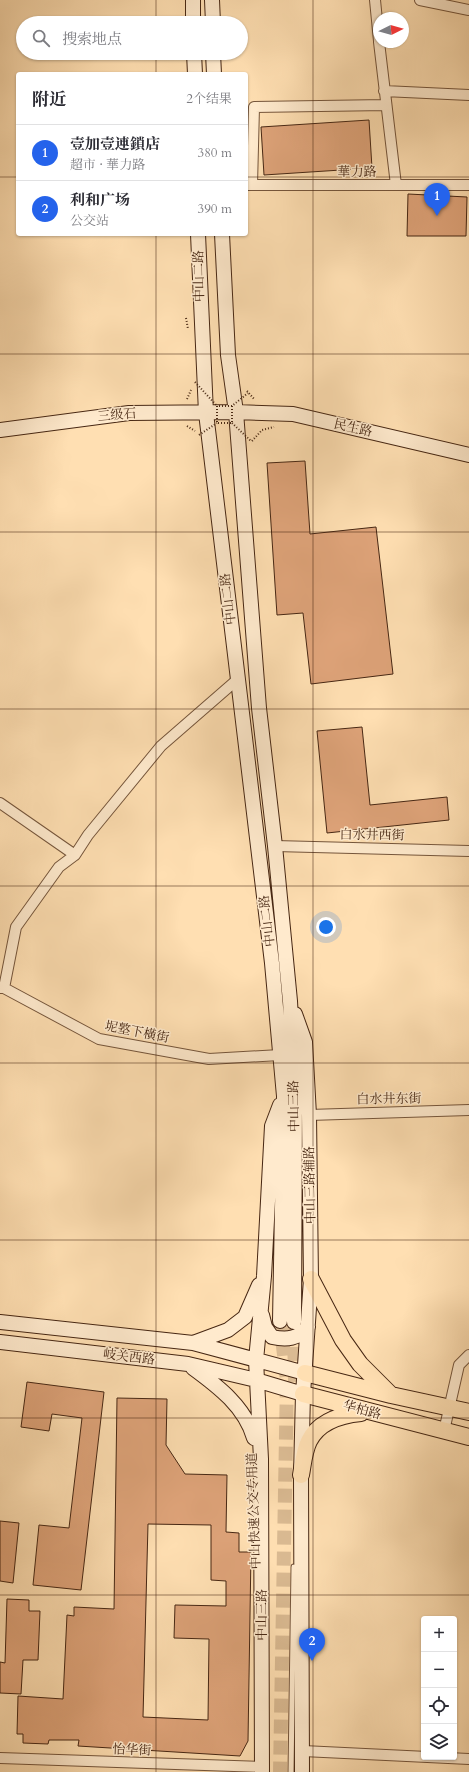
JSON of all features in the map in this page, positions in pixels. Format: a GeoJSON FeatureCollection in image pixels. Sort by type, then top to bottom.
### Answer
{"type":"FeatureCollection","features":[{"type":"Feature","properties":{"kind":"main road"},"geometry":{"type":"LineString","coordinates":[[193,0],[193,16]]}},
{"type":"Feature","properties":{"kind":"main road"},"geometry":{"type":"LineString","coordinates":[[212,0],[213,16]]}},
{"type":"Feature","properties":{"kind":"main road"},"geometry":{"type":"LineString","coordinates":[[194,60],[195,72]]}},
{"type":"Feature","properties":{"kind":"main road"},"geometry":{"type":"LineString","coordinates":[[214,60],[214,72]]}},
{"type":"Feature","properties":{"kind":"main road","name":"中山二路"},"geometry":{"type":"LineString","coordinates":[[198,236],[211,409],[238,679],[272,963]]}},
{"type":"Feature","properties":{"kind":"main road","name":"中山二路"},"geometry":{"type":"LineString","coordinates":[[222,236],[228,355],[258,708],[275,846],[286,963]]}},
{"type":"Feature","properties":{"kind":"main road","name":"三级石"},"geometry":{"type":"LineString","coordinates":[[0,430],[129,413],[211,409],[233,414]]}},
{"type":"Feature","properties":{"kind":"main road","name":"民生路"},"geometry":{"type":"LineString","coordinates":[[233,414],[293,414],[469,455]]}},
{"type":"Feature","properties":{"kind":"main road","name":"中山三路"},"geometry":{"type":"LineString","coordinates":[[272,963],[284,1096],[280,1321]]}},
{"type":"Feature","properties":{"kind":"main road","name":"中山三路"},"geometry":{"type":"LineString","coordinates":[[286,963],[290,1000],[295,1096],[294,1322]]}},
{"type":"Feature","properties":{"kind":"main road","name":"中山三路辅路"},"geometry":{"type":"LineString","coordinates":[[290,1000],[305,1042],[309,1115],[310,1279],[303,1394],[301,1475]]}},
{"type":"Feature","properties":{"kind":"main road"},"geometry":{"type":"LineString","coordinates":[[261,1459],[256,1360],[264,1276],[272,1126],[284,1096]]}},
{"type":"Feature","properties":{"kind":"main road"},"geometry":{"type":"LineString","coordinates":[[194,1343],[228,1330],[245,1317],[264,1276]]}},
{"type":"Feature","properties":{"kind":"main road"},"geometry":{"type":"LineString","coordinates":[[310,1279],[343,1340],[360,1364],[391,1395]]}},
{"type":"Feature","properties":{"kind":"main road"},"geometry":{"type":"LineString","coordinates":[[261,1311],[265,1327],[272,1337],[292,1338],[302,1333],[308,1327]]}},
{"type":"Feature","properties":{"kind":"main road","name":"岐关西路"},"geometry":{"type":"LineString","coordinates":[[0,1322],[194,1343],[256,1360]]}},
{"type":"Feature","properties":{"kind":"main road","name":"岐关西路"},"geometry":{"type":"LineString","coordinates":[[0,1342],[188,1364],[256,1380]]}},
{"type":"Feature","properties":{"kind":"main road","name":"华柏路"},"geometry":{"type":"LineString","coordinates":[[256,1360],[391,1395],[469,1412]]}},
{"type":"Feature","properties":{"kind":"main road"},"geometry":{"type":"LineString","coordinates":[[188,1364],[218,1386],[237,1406],[250,1424],[261,1459]]}},
{"type":"Feature","properties":{"kind":"main road","name":"华柏路"},"geometry":{"type":"LineString","coordinates":[[256,1380],[370,1413],[469,1437]]}},
{"type":"Feature","properties":{"kind":"main road"},"geometry":{"type":"LineString","coordinates":[[302,1772],[301,1475],[308,1442],[317,1430],[329,1421],[343,1415],[370,1413]]}},
{"type":"Feature","properties":{"kind":"main road","name":"中山三路"},"geometry":{"type":"LineString","coordinates":[[261,1459],[264,1770]]}},
{"type":"Feature","properties":{"kind":"street"},"geometry":{"type":"LineString","coordinates":[[374,0],[375,12]]}},
{"type":"Feature","properties":{"kind":"street"},"geometry":{"type":"LineString","coordinates":[[420,0],[469,10]]}},
{"type":"Feature","properties":{"kind":"street"},"geometry":{"type":"LineString","coordinates":[[380,48],[396,185]]}},
{"type":"Feature","properties":{"kind":"street"},"geometry":{"type":"LineString","coordinates":[[384,90],[469,95]]}},
{"type":"Feature","properties":{"kind":"street"},"geometry":{"type":"LineString","coordinates":[[249,185],[254,107],[386,105]]}},
{"type":"Feature","properties":{"kind":"street","name":"華力路"},"geometry":{"type":"LineString","coordinates":[[249,185],[469,185]]}},
{"type":"Feature","properties":{"kind":"street"},"geometry":{"type":"LineString","coordinates":[[2,988],[16,927],[59,867],[75,855],[88,835],[161,746],[238,679]]}},
{"type":"Feature","properties":{"kind":"street"},"geometry":{"type":"LineString","coordinates":[[0,803],[75,855]]}},
{"type":"Feature","properties":{"kind":"street","name":"白水井西街"},"geometry":{"type":"LineString","coordinates":[[275,846],[469,851]]}},
{"type":"Feature","properties":{"kind":"street","name":"坭墪下橫街"},"geometry":{"type":"LineString","coordinates":[[2,988],[100,1039],[209,1059],[280,1055]]}},
{"type":"Feature","properties":{"kind":"street","name":"白水井东街"},"geometry":{"type":"LineString","coordinates":[[309,1115],[469,1110]]}},
{"type":"Feature","properties":{"kind":"street"},"geometry":{"type":"LineString","coordinates":[[444,1431],[459,1366],[469,1355]]}},
{"type":"Feature","properties":{"kind":"street"},"geometry":{"type":"LineString","coordinates":[[303,1751],[469,1759]]}},
{"type":"Feature","properties":{"kind":"street","name":"怡华街"},"geometry":{"type":"LineString","coordinates":[[0,1758],[264,1770]]}},
{"type":"Feature","properties":{"kind":"lane","name":"中山快速公交专用道"},"geometry":{"type":"LineString","coordinates":[[258,1417],[266,1464],[268,1517]]}},
{"type":"Feature","properties":{"kind":"lane"},"geometry":{"type":"LineString","coordinates":[[295,1538],[296,1443],[303,1419]]}},
{"type":"Feature","properties":{"kind":"lane"},"geometry":{"type":"LineString","coordinates":[[291,1772],[294,1562]]}},
{"type":"Feature","properties":{"kind":"lane","name":"中山快速公交专用道"},"geometry":{"type":"LineString","coordinates":[[264,1770],[268,1588]]}},
{"type":"Feature","properties":{"kind":"path"},"geometry":{"type":"LineString","coordinates":[[186,318],[188,332]]}},
{"type":"Feature","properties":{"kind":"path"},"geometry":{"type":"LineString","coordinates":[[194,375],[196,382],[217,423]]}},
{"type":"Feature","properties":{"kind":"path"},"geometry":{"type":"LineString","coordinates":[[181,401],[186,399],[196,382]]}},
{"type":"Feature","properties":{"kind":"path"},"geometry":{"type":"LineString","coordinates":[[245,388],[257,402]]}},
{"type":"Feature","properties":{"kind":"path"},"geometry":{"type":"LineString","coordinates":[[184,425],[190,427],[199,436],[233,414],[248,393]]}},
{"type":"Feature","properties":{"kind":"path"},"geometry":{"type":"LineString","coordinates":[[211,409],[233,414],[251,441],[262,430],[278,427]]}},
{"type":"Feature","properties":{"kind":"building"},"geometry":{"type":"Polygon","coordinates":[[[369,120],[372,168],[264,175],[261,127],[369,120]]]}},
{"type":"Feature","properties":{"kind":"building"},"geometry":{"type":"Polygon","coordinates":[[[408,194],[467,197],[466,236],[407,236],[408,194]]]}},
{"type":"Feature","properties":{"kind":"building"},"geometry":{"type":"Polygon","coordinates":[[[305,461],[310,534],[376,527],[393,674],[311,684],[303,613],[277,615],[267,463],[305,461]]]}},
{"type":"Feature","properties":{"kind":"building"},"geometry":{"type":"Polygon","coordinates":[[[362,727],[370,805],[447,797],[449,820],[327,833],[317,731],[362,727]]]}},
{"type":"Feature","properties":{"kind":"building"},"geometry":{"type":"Polygon","coordinates":[[[27,1382],[104,1392],[81,1590],[33,1585],[39,1525],[69,1528],[82,1418],[52,1414],[49,1431],[21,1427],[27,1382]]]}},
{"type":"Feature","properties":{"kind":"building"},"geometry":{"type":"Polygon","coordinates":[[[117,1398],[167,1399],[166,1445],[185,1474],[227,1475],[226,1532],[239,1533],[239,1552],[251,1552],[248,1741],[240,1756],[78,1746],[79,1740],[49,1740],[48,1744],[23,1743],[23,1734],[17,1734],[18,1696],[63,1699],[67,1615],[74,1616],[74,1607],[114,1609],[117,1398]],[[148,1524],[143,1717],[208,1720],[209,1639],[174,1638],[175,1605],[226,1606],[226,1581],[211,1580],[211,1525],[148,1524]]]}},
{"type":"Feature","properties":{"kind":"building"},"geometry":{"type":"Polygon","coordinates":[[[0,1521],[19,1523],[13,1583],[0,1581],[0,1521]]]}},
{"type":"Feature","properties":{"kind":"building"},"geometry":{"type":"Polygon","coordinates":[[[7,1599],[29,1600],[29,1611],[40,1611],[38,1660],[23,1660],[21,1694],[0,1693],[0,1662],[5,1663],[7,1599]]]}},
{"type":"Feature","properties":{"kind":"tunnel"},"geometry":{"type":"LineString","coordinates":[[280,1321],[287,1380],[280,1772]]}},
{"type":"Feature","properties":{"kind":"tunnel"},"geometry":{"type":"LineString","coordinates":[[294,1326],[295,1382]]}},
{"type":"Feature","properties":{"kind":"place","name":"壹加壹連鎖店"},"geometry":{"type":"Point","coordinates":[437,216]}},
{"type":"Feature","properties":{"kind":"place","name":"利和广场"},"geometry":{"type":"Point","coordinates":[312,1661]}}]}
